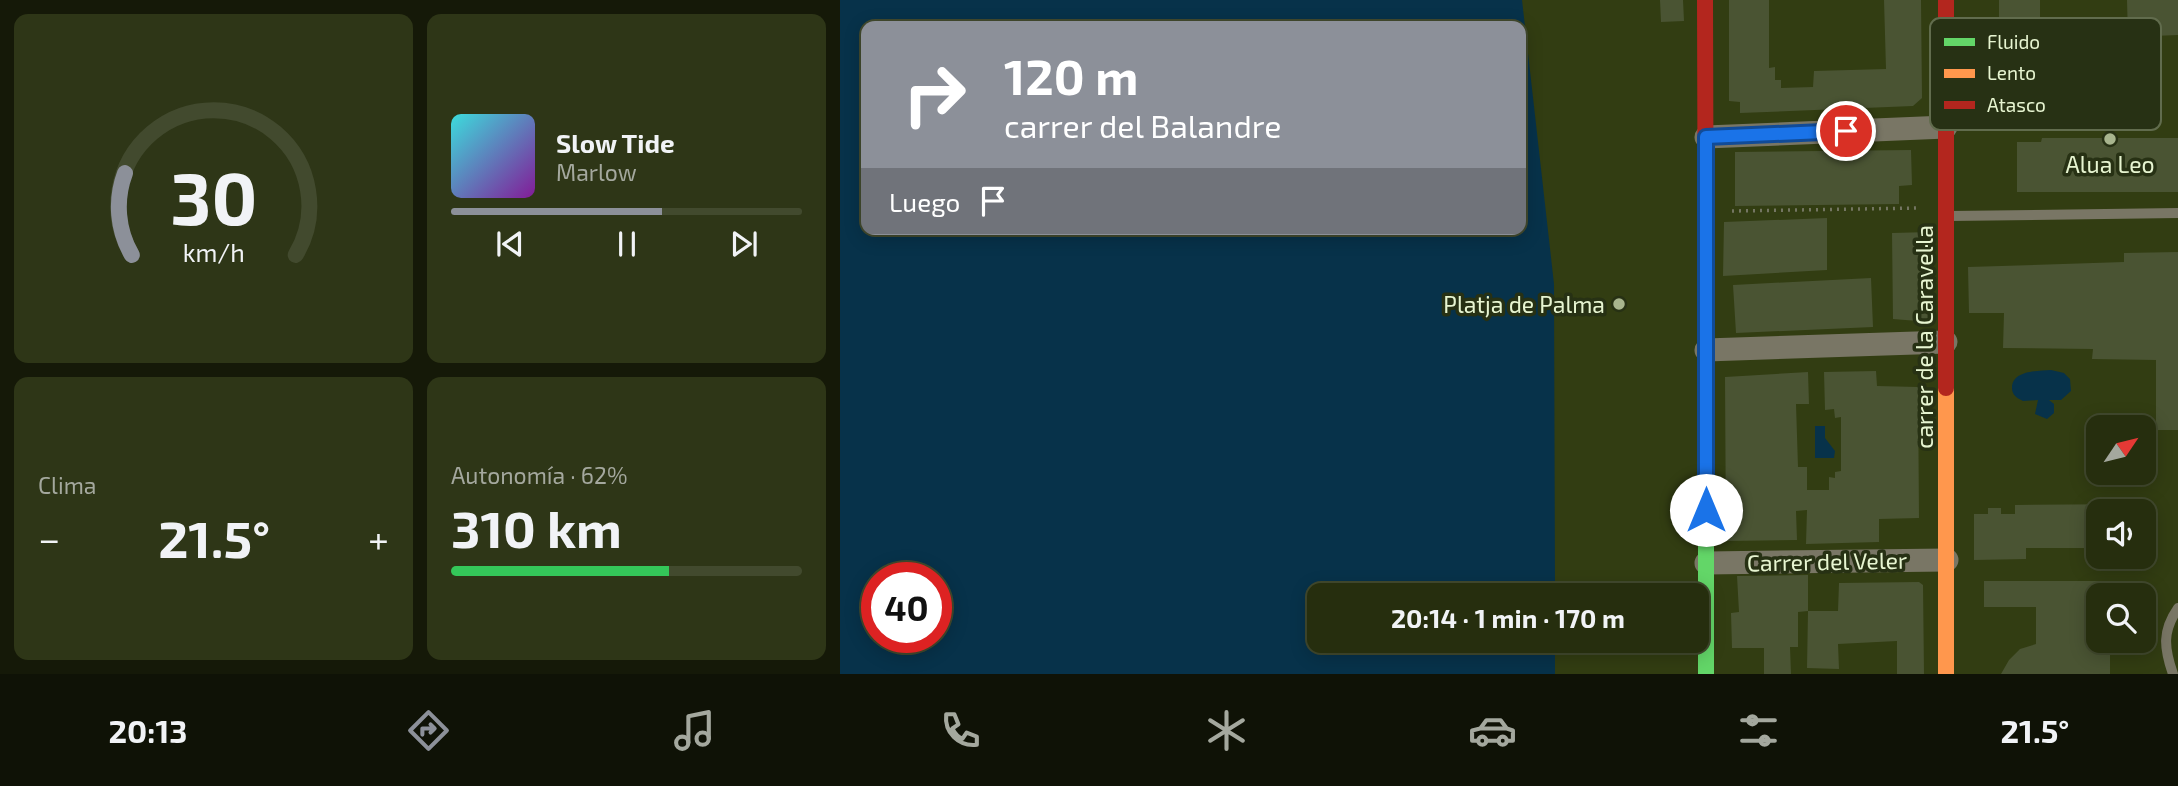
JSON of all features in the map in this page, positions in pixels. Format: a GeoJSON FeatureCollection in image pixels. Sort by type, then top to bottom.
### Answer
{"type":"FeatureCollection","features":[{"type":"Feature","properties":{"kind":"street"},"geometry":{"type":"LineString","coordinates":[[1705,0],[1706,674]]}},
{"type":"Feature","properties":{"kind":"street","name":"carrer de la Caravel·la"},"geometry":{"type":"LineString","coordinates":[[1947,0],[1947,18]]}},
{"type":"Feature","properties":{"kind":"street"},"geometry":{"type":"LineString","coordinates":[[1706,137],[1930,128]]}},
{"type":"Feature","properties":{"kind":"street","name":"carrer de la Caravel·la"},"geometry":{"type":"LineString","coordinates":[[1946,130],[1946,674]]}},
{"type":"Feature","properties":{"kind":"street"},"geometry":{"type":"LineString","coordinates":[[1706,350],[1946,342]]}},
{"type":"Feature","properties":{"kind":"street","name":"Carrer del Veler"},"geometry":{"type":"LineString","coordinates":[[1706,563],[1947,560]]}},
{"type":"Feature","properties":{"kind":"lane"},"geometry":{"type":"LineString","coordinates":[[1946,212],[2178,213]]}},
{"type":"Feature","properties":{"kind":"lane"},"geometry":{"type":"LineString","coordinates":[[2173,674],[2164,649],[2167,624],[2178,608]]}},
{"type":"Feature","properties":{"kind":"path"},"geometry":{"type":"LineString","coordinates":[[1705,211],[1946,212]]}},
{"type":"Feature","properties":{"kind":"water"},"geometry":{"type":"Polygon","coordinates":[[[840,0],[1522,0],[1524,21],[861,21],[861,235],[1526,235],[1526,36],[1554,284],[1555,583],[1307,583],[1307,653],[1555,653],[1555,674],[840,674],[840,0]]]}},
{"type":"Feature","properties":{"kind":"water"},"geometry":{"type":"Polygon","coordinates":[[[2051,370],[2064,373],[2070,379],[2071,391],[2061,400],[2049,400],[2054,404],[2054,413],[2047,419],[2035,414],[2038,400],[2023,401],[2015,396],[2012,388],[2013,382],[2021,375],[2051,370]]]}},
{"type":"Feature","properties":{"kind":"water"},"geometry":{"type":"Polygon","coordinates":[[[1815,426],[1825,426],[1825,438],[1835,451],[1834,458],[1815,458],[1815,426]]]}},
{"type":"Feature","properties":{"kind":"building"},"geometry":{"type":"Polygon","coordinates":[[[1660,0],[1683,0],[1684,21],[1661,22],[1660,0]]]}},
{"type":"Feature","properties":{"kind":"building"},"geometry":{"type":"Polygon","coordinates":[[[1729,0],[1769,0],[1769,68],[1775,67],[1775,80],[1781,80],[1781,88],[1813,87],[1814,71],[1886,69],[1884,0],[1921,0],[1922,98],[1913,106],[1740,113],[1740,102],[1729,101],[1729,0]]]}},
{"type":"Feature","properties":{"kind":"building"},"geometry":{"type":"Polygon","coordinates":[[[1999,0],[2040,0],[2040,18],[1999,18],[1999,0]]]}},
{"type":"Feature","properties":{"kind":"building"},"geometry":{"type":"Polygon","coordinates":[[[2127,0],[2178,0],[2178,35],[2161,36],[2161,18],[2127,18],[2127,0]]]}},
{"type":"Feature","properties":{"kind":"building"},"geometry":{"type":"Polygon","coordinates":[[[2042,138],[2178,138],[2178,192],[2017,192],[2017,142],[2041,142],[2042,138]]]}},
{"type":"Feature","properties":{"kind":"building"},"geometry":{"type":"Polygon","coordinates":[[[1911,150],[1912,185],[1899,186],[1899,204],[1735,206],[1735,152],[1911,150]]]}},
{"type":"Feature","properties":{"kind":"building"},"geometry":{"type":"Polygon","coordinates":[[[1827,218],[1827,270],[1723,276],[1724,222],[1827,218]]]}},
{"type":"Feature","properties":{"kind":"building"},"geometry":{"type":"Polygon","coordinates":[[[1930,232],[1930,322],[1893,319],[1892,233],[1930,232]]]}},
{"type":"Feature","properties":{"kind":"building"},"geometry":{"type":"Polygon","coordinates":[[[2178,252],[2178,430],[2156,430],[2156,360],[2092,359],[2093,349],[2003,348],[2004,313],[1969,313],[1968,267],[2124,262],[2124,253],[2178,252]]]}},
{"type":"Feature","properties":{"kind":"building"},"geometry":{"type":"Polygon","coordinates":[[[1871,278],[1873,327],[1736,333],[1733,285],[1871,278]]]}},
{"type":"Feature","properties":{"kind":"building"},"geometry":{"type":"Polygon","coordinates":[[[1876,371],[1877,386],[1918,387],[1919,518],[1879,519],[1879,542],[1806,544],[1807,510],[1796,511],[1797,540],[1726,541],[1725,377],[1808,372],[1809,404],[1796,404],[1798,467],[1807,467],[1807,490],[1829,490],[1829,477],[1835,478],[1835,472],[1841,471],[1841,417],[1835,418],[1834,409],[1825,410],[1824,372],[1876,371]]]}},
{"type":"Feature","properties":{"kind":"building"},"geometry":{"type":"Polygon","coordinates":[[[2086,504],[2086,548],[2026,548],[2026,559],[1974,560],[1974,514],[1988,514],[1988,508],[2001,508],[2001,514],[2015,514],[2015,505],[2086,504]]]}},
{"type":"Feature","properties":{"kind":"building"},"geometry":{"type":"Polygon","coordinates":[[[1808,575],[1808,611],[1798,612],[1798,647],[1790,647],[1791,674],[1764,674],[1764,648],[1732,648],[1731,613],[1739,612],[1737,576],[1808,575]]]}},
{"type":"Feature","properties":{"kind":"building"},"geometry":{"type":"Polygon","coordinates":[[[1984,581],[2110,581],[2086,583],[2086,653],[2110,653],[2110,674],[2001,674],[2009,660],[2020,649],[2036,644],[2036,607],[1984,607],[1984,581]]]}},
{"type":"Feature","properties":{"kind":"building"},"geometry":{"type":"Polygon","coordinates":[[[1919,582],[1923,585],[1924,674],[1897,674],[1897,641],[1838,644],[1839,669],[1807,668],[1808,611],[1838,611],[1839,583],[1919,582]]]}},
{"type":"Feature","properties":{"kind":"traffic: fast"},"geometry":{"type":"LineString","coordinates":[[1706,352],[1706,674]]}},
{"type":"Feature","properties":{"kind":"traffic: slow"},"geometry":{"type":"LineString","coordinates":[[1946,388],[1946,674]]}},
{"type":"Feature","properties":{"kind":"traffic: jam"},"geometry":{"type":"LineString","coordinates":[[1705,0],[1706,352]]}},
{"type":"Feature","properties":{"kind":"traffic: jam"},"geometry":{"type":"LineString","coordinates":[[1946,0],[1946,18]]}},
{"type":"Feature","properties":{"kind":"traffic: jam"},"geometry":{"type":"LineString","coordinates":[[1946,130],[1946,388]]}},
{"type":"Feature","properties":{"kind":"place","name":"Alua Leo"},"geometry":{"type":"Point","coordinates":[2110,139]}},
{"type":"Feature","properties":{"kind":"place","name":"Platja de Palma"},"geometry":{"type":"Point","coordinates":[1619,304]}},
{"type":"Feature","properties":{"kind":"route"},"geometry":{"type":"LineString","coordinates":[[1706,510],[1706,137],[1846,131]]}}]}
